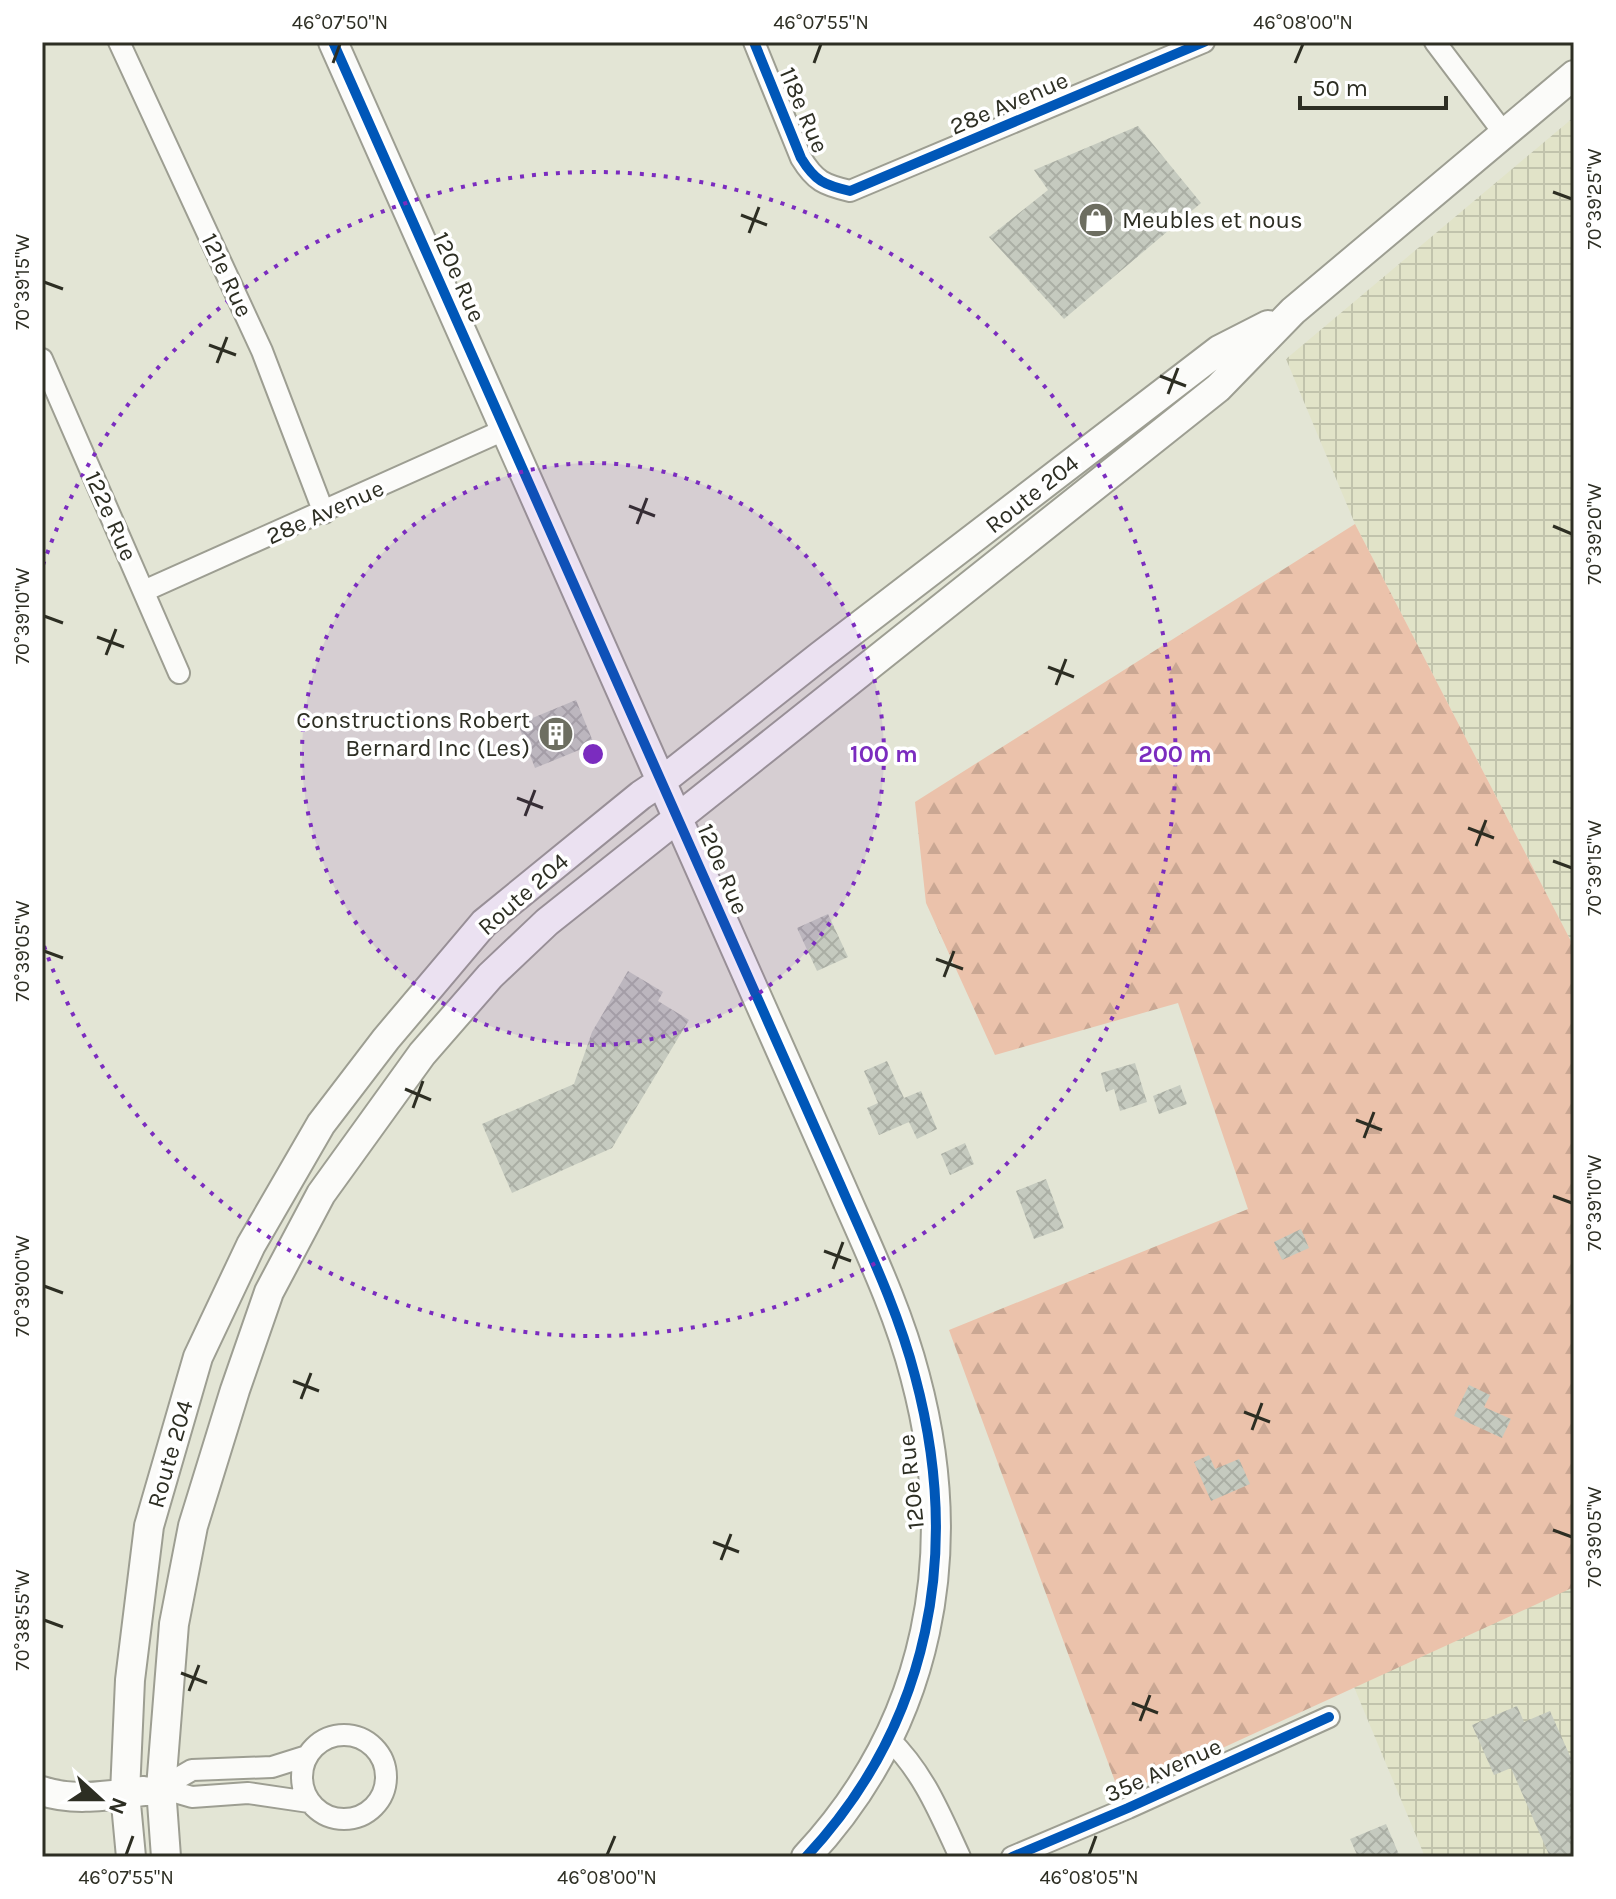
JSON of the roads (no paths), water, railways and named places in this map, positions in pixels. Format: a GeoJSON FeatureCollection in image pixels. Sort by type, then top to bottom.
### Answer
{"type":"FeatureCollection","features":[{"type":"Feature","properties":{"kind":"main road","name":"120e Rue"},"geometry":{"type":"LineString","coordinates":[[333,42],[849,1204],[885,1289],[915,1375],[929,1437],[937,1503],[937,1565],[927,1626],[889,1739]]}},
{"type":"Feature","properties":{"kind":"main road","name":"Route 204"},"geometry":{"type":"LineString","coordinates":[[166,1857],[161,1788],[174,1624],[193,1526],[235,1390],[269,1292],[321,1194],[422,1054],[490,976],[547,922],[1206,397],[1293,311],[1574,75]]}},
{"type":"Feature","properties":{"kind":"main road","name":"Route 204"},"geometry":{"type":"LineString","coordinates":[[131,1857],[125,1793],[130,1680],[149,1526],[198,1357],[251,1245],[321,1124],[386,1039],[484,923],[641,795],[1219,350],[1293,311]]}},
{"type":"Feature","properties":{"kind":"main road"},"geometry":{"type":"LineString","coordinates":[[806,1857],[852,1802],[889,1739]]}},
{"type":"Feature","properties":{"kind":"main road"},"geometry":{"type":"LineString","coordinates":[[42,1791],[93,1798],[161,1788]]}},
{"type":"Feature","properties":{"kind":"street","name":"121e Rue"},"geometry":{"type":"LineString","coordinates":[[119,42],[262,351],[324,513]]}},
{"type":"Feature","properties":{"kind":"street","name":"118e Rue"},"geometry":{"type":"LineString","coordinates":[[754,42],[801,158],[811,175],[829,186]]}},
{"type":"Feature","properties":{"kind":"street","name":"28e Avenue"},"geometry":{"type":"LineString","coordinates":[[829,186],[850,191],[1204,42]]}},
{"type":"Feature","properties":{"kind":"street"},"geometry":{"type":"LineString","coordinates":[[1435,42],[1503,132]]}},
{"type":"Feature","properties":{"kind":"street","name":"122e Rue"},"geometry":{"type":"LineString","coordinates":[[42,359],[179,673]]}},
{"type":"Feature","properties":{"kind":"street","name":"28e Avenue"},"geometry":{"type":"LineString","coordinates":[[144,591],[504,430]]}},
{"type":"Feature","properties":{"kind":"street","name":"35e Avenue"},"geometry":{"type":"LineString","coordinates":[[1012,1857],[1329,1717]]}},
{"type":"Feature","properties":{"kind":"street"},"geometry":{"type":"LineString","coordinates":[[351,1735],[373,1746],[386,1768],[383,1794],[377,1805],[355,1818],[342,1820],[330,1818],[309,1802],[248,1793],[192,1797],[161,1788],[192,1770],[272,1767],[307,1756],[325,1739],[351,1735]]}},
{"type":"Feature","properties":{"kind":"street"},"geometry":{"type":"LineString","coordinates":[[889,1739],[909,1758],[926,1785],[960,1857]]}},
{"type":"Feature","properties":{"kind":"street"},"geometry":{"type":"LineString","coordinates":[[307,1756],[301,1780],[309,1802]]}},
{"type":"Feature","properties":{"kind":"place","name":"Meubles et nous"},"geometry":{"type":"Point","coordinates":[1096,220]}},
{"type":"Feature","properties":{"kind":"place","name":"Constructions Robert Bernard Inc (Les)"},"geometry":{"type":"Point","coordinates":[556,734]}}]}
